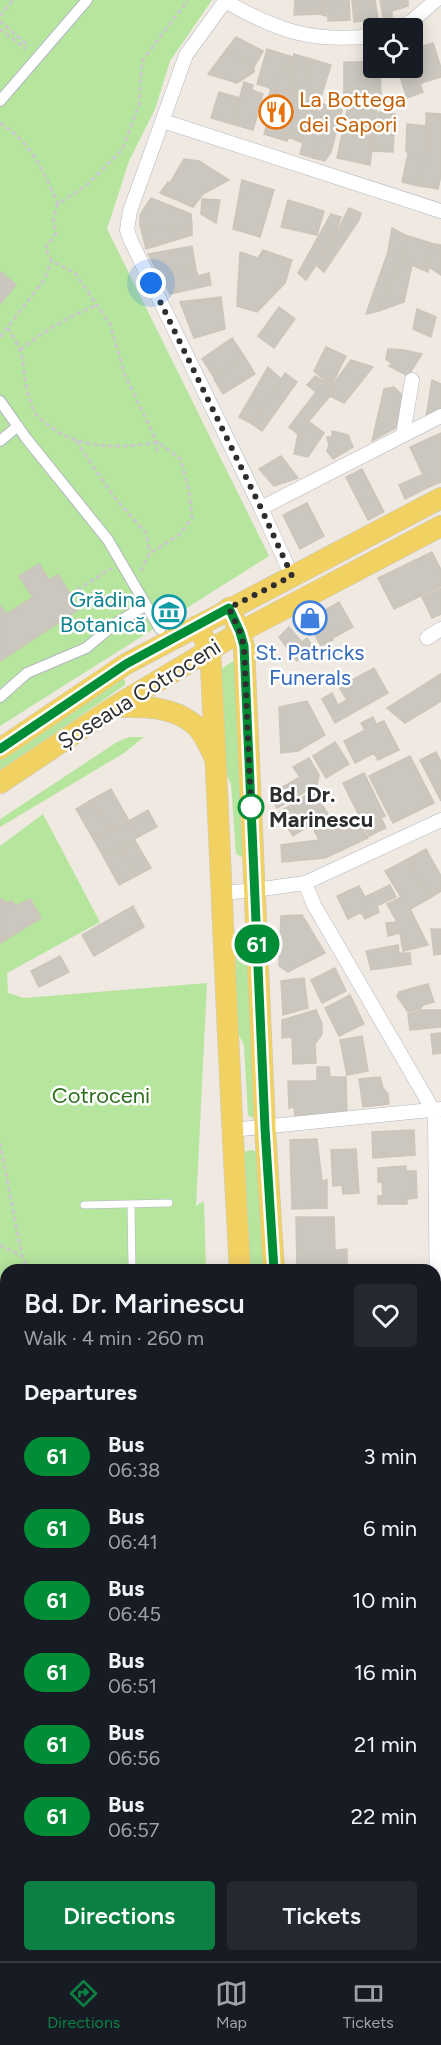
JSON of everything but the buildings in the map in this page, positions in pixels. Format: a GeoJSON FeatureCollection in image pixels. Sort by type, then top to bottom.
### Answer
{"type":"FeatureCollection","features":[{"type":"Feature","properties":{"kind":"main road","name":"Șoseaua Cotroceni"},"geometry":{"type":"LineString","coordinates":[[0,749],[126,664],[441,498]]}},
{"type":"Feature","properties":{"kind":"main road","name":"Șoseaua Cotroceni"},"geometry":{"type":"LineString","coordinates":[[0,783],[114,707],[210,649],[441,526]]}},
{"type":"Feature","properties":{"kind":"main road"},"geometry":{"type":"LineString","coordinates":[[229,608],[244,646],[265,1128],[274,1264]]}},
{"type":"Feature","properties":{"kind":"main road"},"geometry":{"type":"LineString","coordinates":[[197,626],[210,649],[240,1264]]}},
{"type":"Feature","properties":{"kind":"main road"},"geometry":{"type":"LineString","coordinates":[[114,707],[148,707],[179,715],[195,725],[205,738],[216,760]]}},
{"type":"Feature","properties":{"kind":"street"},"geometry":{"type":"LineString","coordinates":[[0,101],[87,0]]}},
{"type":"Feature","properties":{"kind":"street"},"geometry":{"type":"LineString","coordinates":[[415,18],[436,0]]}},
{"type":"Feature","properties":{"kind":"street"},"geometry":{"type":"LineString","coordinates":[[292,576],[130,242],[127,230],[130,211],[186,55],[226,1],[270,25],[292,32],[338,38],[363,37]]}},
{"type":"Feature","properties":{"kind":"street"},"geometry":{"type":"LineString","coordinates":[[162,121],[441,211]]}},
{"type":"Feature","properties":{"kind":"street"},"geometry":{"type":"LineString","coordinates":[[403,435],[412,380]]}},
{"type":"Feature","properties":{"kind":"street"},"geometry":{"type":"LineString","coordinates":[[0,401],[108,540],[160,629]]}},
{"type":"Feature","properties":{"kind":"street"},"geometry":{"type":"LineString","coordinates":[[261,508],[441,416]]}},
{"type":"Feature","properties":{"kind":"street"},"geometry":{"type":"LineString","coordinates":[[0,441],[18,426]]}},
{"type":"Feature","properties":{"kind":"street"},"geometry":{"type":"LineString","coordinates":[[0,697],[27,673],[86,648],[115,624],[146,605]]}},
{"type":"Feature","properties":{"kind":"street"},"geometry":{"type":"LineString","coordinates":[[427,638],[441,629]]}},
{"type":"Feature","properties":{"kind":"street"},"geometry":{"type":"LineString","coordinates":[[223,893],[305,883],[441,820]]}},
{"type":"Feature","properties":{"kind":"street"},"geometry":{"type":"LineString","coordinates":[[305,883],[314,905],[437,1109],[435,1119],[437,1264]]}},
{"type":"Feature","properties":{"kind":"street"},"geometry":{"type":"LineString","coordinates":[[232,1130],[437,1109]]}},
{"type":"Feature","properties":{"kind":"lane"},"geometry":{"type":"LineString","coordinates":[[84,1205],[169,1203]]}},
{"type":"Feature","properties":{"kind":"lane"},"geometry":{"type":"LineString","coordinates":[[131,1204],[132,1264]]}},
{"type":"Feature","properties":{"kind":"path"},"geometry":{"type":"LineString","coordinates":[[0,16],[14,0]]}},
{"type":"Feature","properties":{"kind":"path"},"geometry":{"type":"LineString","coordinates":[[157,452],[157,442],[125,375],[110,324],[75,273],[52,261],[45,248],[56,234],[53,218],[58,204],[87,185],[122,150],[139,105],[142,61],[188,0]]}},
{"type":"Feature","properties":{"kind":"path"},"geometry":{"type":"LineString","coordinates":[[0,21],[29,46],[26,50],[0,29]]}},
{"type":"Feature","properties":{"kind":"path"},"geometry":{"type":"LineString","coordinates":[[0,123],[12,130],[41,165],[58,204]]}},
{"type":"Feature","properties":{"kind":"path"},"geometry":{"type":"LineString","coordinates":[[0,337],[44,280],[52,261]]}},
{"type":"Feature","properties":{"kind":"path"},"geometry":{"type":"LineString","coordinates":[[20,350],[39,335],[77,313],[97,305]]}},
{"type":"Feature","properties":{"kind":"path"},"geometry":{"type":"LineString","coordinates":[[8,328],[20,350],[25,387],[35,414],[56,432],[76,441],[106,445],[141,445],[157,442],[180,458],[189,489],[192,518],[179,535],[150,553],[134,583]]}},
{"type":"Feature","properties":{"kind":"path"},"geometry":{"type":"LineString","coordinates":[[76,441],[114,497],[146,533],[150,553]]}},
{"type":"Feature","properties":{"kind":"path"},"geometry":{"type":"LineString","coordinates":[[71,594],[121,562]]}},
{"type":"Feature","properties":{"kind":"path"},"geometry":{"type":"LineString","coordinates":[[0,1143],[25,1264]]}},
{"type":"Feature","properties":{"kind":"path"},"geometry":{"type":"LineString","coordinates":[[0,1245],[22,1256]]}},
{"type":"Feature","properties":{"kind":"green space","name":"Grădina Botanică"},"geometry":{"type":"Polygon","coordinates":[[[0,0],[212,0],[170,61],[155,109],[129,161],[107,229],[269,556],[0,726],[0,0]]]}},
{"type":"Feature","properties":{"kind":"green space"},"geometry":{"type":"Polygon","coordinates":[[[235,660],[244,853],[241,857],[236,854],[231,784],[223,768],[218,671],[235,660]]]}},
{"type":"Feature","properties":{"kind":"green space"},"geometry":{"type":"Polygon","coordinates":[[[120,678],[125,680],[125,685],[0,771],[0,760],[120,678]]]}},
{"type":"Feature","properties":{"kind":"green space"},"geometry":{"type":"Polygon","coordinates":[[[129,737],[144,737],[124,753],[0,827],[0,819],[117,742],[129,737]]]}},
{"type":"Feature","properties":{"kind":"green space","name":"Cotroceni"},"geometry":{"type":"Polygon","coordinates":[[[43,814],[100,922],[7,973],[8,993],[24,998],[207,983],[196,1206],[204,1201],[206,1264],[0,1264],[0,846],[43,814]]]}},
{"type":"Feature","properties":{"kind":"green space"},"geometry":{"type":"Polygon","coordinates":[[[235,931],[243,931],[248,936],[256,1114],[252,1118],[248,1115],[244,1045],[234,1025],[231,938],[235,931]]]}},
{"type":"Feature","properties":{"kind":"green space"},"geometry":{"type":"Polygon","coordinates":[[[253,1150],[258,1154],[264,1264],[248,1264],[242,1156],[246,1151],[253,1150]]]}},
{"type":"Feature","properties":{"kind":"bus line","name":"61"},"geometry":{"type":"LineString","coordinates":[[0,749],[126,664],[229,608],[244,646],[265,1128],[274,1264]]}},
{"type":"Feature","properties":{"kind":"place","name":"La Bottega dei Sapori"},"geometry":{"type":"Point","coordinates":[276,112]}},
{"type":"Feature","properties":{"kind":"place","name":"Grădina Botanică"},"geometry":{"type":"Point","coordinates":[169,612]}},
{"type":"Feature","properties":{"kind":"place","name":"St. Patricks Funerals"},"geometry":{"type":"Point","coordinates":[310,618]}},
{"type":"Feature","properties":{"kind":"place","name":"Bd. Dr. Marinescu"},"geometry":{"type":"Point","coordinates":[251,807]}},
{"type":"Feature","properties":{"kind":"route"},"geometry":{"type":"LineString","coordinates":[[151,283],[292,576],[229,608],[244,646],[251,807]]}}]}
